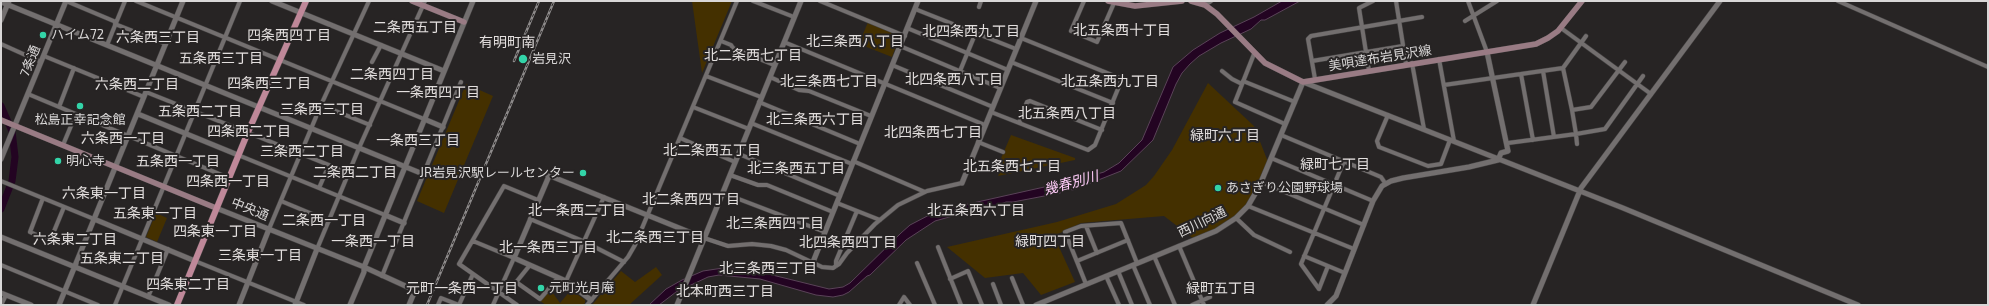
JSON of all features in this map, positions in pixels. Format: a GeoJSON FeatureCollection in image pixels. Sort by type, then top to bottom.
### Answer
{"type":"FeatureCollection","features":[{"type":"Feature","properties":{"kind":"main road"},"geometry":{"type":"LineString","coordinates":[[177,305],[238,155],[306,1]]}},
{"type":"Feature","properties":{"kind":"main road"},"geometry":{"type":"LineString","coordinates":[[412,1],[424,3],[464,22]]}},
{"type":"Feature","properties":{"kind":"main road"},"geometry":{"type":"LineString","coordinates":[[1111,2],[1140,3],[1182,1]]}},
{"type":"Feature","properties":{"kind":"main road"},"geometry":{"type":"LineString","coordinates":[[1191,1],[1205,5],[1222,19],[1254,54],[1272,68],[1303,82]]}},
{"type":"Feature","properties":{"kind":"main road","name":"美唄達布岩見沢線"},"geometry":{"type":"LineString","coordinates":[[1303,82],[1369,70],[1536,44],[1548,38],[1561,28],[1582,1]]}},
{"type":"Feature","properties":{"kind":"main road"},"geometry":{"type":"LineString","coordinates":[[1,120],[216,208]]}},
{"type":"Feature","properties":{"kind":"street"},"geometry":{"type":"LineString","coordinates":[[66,1],[166,44]]}},
{"type":"Feature","properties":{"kind":"street","name":"7条通"},"geometry":{"type":"LineString","coordinates":[[2,155],[16,126],[66,1]]}},
{"type":"Feature","properties":{"kind":"street"},"geometry":{"type":"LineString","coordinates":[[107,45],[125,1]]}},
{"type":"Feature","properties":{"kind":"street"},"geometry":{"type":"LineString","coordinates":[[136,1],[143,2],[177,18],[443,127]]}},
{"type":"Feature","properties":{"kind":"street"},"geometry":{"type":"LineString","coordinates":[[59,305],[183,1]]}},
{"type":"Feature","properties":{"kind":"street"},"geometry":{"type":"LineString","coordinates":[[115,305],[240,1]]}},
{"type":"Feature","properties":{"kind":"street"},"geometry":{"type":"LineString","coordinates":[[272,1],[444,71]]}},
{"type":"Feature","properties":{"kind":"street"},"geometry":{"type":"LineString","coordinates":[[239,305],[311,129],[369,1]]}},
{"type":"Feature","properties":{"kind":"street"},"geometry":{"type":"LineString","coordinates":[[350,305],[385,215],[473,1]]}},
{"type":"Feature","properties":{"kind":"street"},"geometry":{"type":"LineString","coordinates":[[587,305],[624,262],[635,245],[737,1]]}},
{"type":"Feature","properties":{"kind":"street"},"geometry":{"type":"LineString","coordinates":[[753,1],[794,17]]}},
{"type":"Feature","properties":{"kind":"street"},"geometry":{"type":"LineString","coordinates":[[677,305],[801,1]]}},
{"type":"Feature","properties":{"kind":"street"},"geometry":{"type":"LineString","coordinates":[[820,1],[905,36]]}},
{"type":"Feature","properties":{"kind":"street"},"geometry":{"type":"LineString","coordinates":[[813,262],[918,1]]}},
{"type":"Feature","properties":{"kind":"street"},"geometry":{"type":"LineString","coordinates":[[979,7],[981,1]]}},
{"type":"Feature","properties":{"kind":"street"},"geometry":{"type":"LineString","coordinates":[[543,173],[648,216],[728,246],[752,244],[771,246],[786,250],[829,268],[836,266],[880,220],[906,200],[925,192],[962,183],[1036,1]]}},
{"type":"Feature","properties":{"kind":"street"},"geometry":{"type":"LineString","coordinates":[[1084,1],[1071,31],[1097,42],[1111,2]]}},
{"type":"Feature","properties":{"kind":"street"},"geometry":{"type":"LineString","coordinates":[[1205,5],[1211,1]]}},
{"type":"Feature","properties":{"kind":"street"},"geometry":{"type":"LineString","coordinates":[[1369,70],[1359,8],[1373,1]]}},
{"type":"Feature","properties":{"kind":"street"},"geometry":{"type":"LineString","coordinates":[[1396,1],[1403,46],[1409,64],[1424,129]]}},
{"type":"Feature","properties":{"kind":"street"},"geometry":{"type":"LineString","coordinates":[[1468,1],[1486,52],[1508,143],[1508,151],[1501,153],[1498,160]]}},
{"type":"Feature","properties":{"kind":"street"},"geometry":{"type":"LineString","coordinates":[[1465,21],[1497,1]]}},
{"type":"Feature","properties":{"kind":"street"},"geometry":{"type":"LineString","coordinates":[[1533,305],[1580,191],[1720,1]]}},
{"type":"Feature","properties":{"kind":"street"},"geometry":{"type":"LineString","coordinates":[[1838,1],[1988,67]]}},
{"type":"Feature","properties":{"kind":"street"},"geometry":{"type":"LineString","coordinates":[[1,2],[8,3],[56,25],[423,174]]}},
{"type":"Feature","properties":{"kind":"street"},"geometry":{"type":"LineString","coordinates":[[1,20],[8,3]]}},
{"type":"Feature","properties":{"kind":"street"},"geometry":{"type":"LineString","coordinates":[[295,303],[359,148],[424,3]]}},
{"type":"Feature","properties":{"kind":"street"},"geometry":{"type":"LineString","coordinates":[[915,9],[1016,49]]}},
{"type":"Feature","properties":{"kind":"street"},"geometry":{"type":"LineString","coordinates":[[1315,79],[1308,39],[1311,36],[1422,17]]}},
{"type":"Feature","properties":{"kind":"street"},"geometry":{"type":"LineString","coordinates":[[907,28],[1008,70]]}},
{"type":"Feature","properties":{"kind":"street"},"geometry":{"type":"LineString","coordinates":[[1561,28],[1651,94]]}},
{"type":"Feature","properties":{"kind":"street"},"geometry":{"type":"LineString","coordinates":[[960,71],[976,32]]}},
{"type":"Feature","properties":{"kind":"street"},"geometry":{"type":"LineString","coordinates":[[1577,144],[1572,110],[1563,68],[1586,36]]}},
{"type":"Feature","properties":{"kind":"street"},"geometry":{"type":"LineString","coordinates":[[892,65],[1019,123],[1084,150],[1094,147],[1122,79],[1021,38]]}},
{"type":"Feature","properties":{"kind":"street"},"geometry":{"type":"LineString","coordinates":[[721,41],[774,65]]}},
{"type":"Feature","properties":{"kind":"street"},"geometry":{"type":"LineString","coordinates":[[784,42],[985,125]]}},
{"type":"Feature","properties":{"kind":"street"},"geometry":{"type":"LineString","coordinates":[[1,44],[41,62]]}},
{"type":"Feature","properties":{"kind":"street"},"geometry":{"type":"LineString","coordinates":[[372,62],[381,45]]}},
{"type":"Feature","properties":{"kind":"street"},"geometry":{"type":"LineString","coordinates":[[900,46],[1000,88]]}},
{"type":"Feature","properties":{"kind":"street"},"geometry":{"type":"LineString","coordinates":[[1312,61],[1403,46]]}},
{"type":"Feature","properties":{"kind":"street"},"geometry":{"type":"LineString","coordinates":[[1254,54],[1235,102],[1285,124]]}},
{"type":"Feature","properties":{"kind":"street"},"geometry":{"type":"LineString","coordinates":[[44,56],[145,95],[195,111],[349,173]]}},
{"type":"Feature","properties":{"kind":"street"},"geometry":{"type":"LineString","coordinates":[[1388,115],[1377,141],[1379,147],[1428,166],[1441,164],[1452,141],[1439,59]]}},
{"type":"Feature","properties":{"kind":"street"},"geometry":{"type":"LineString","coordinates":[[1011,62],[1112,103]]}},
{"type":"Feature","properties":{"kind":"street"},"geometry":{"type":"LineString","coordinates":[[1572,110],[1591,107],[1625,62]]}},
{"type":"Feature","properties":{"kind":"street"},"geometry":{"type":"LineString","coordinates":[[59,107],[74,68]]}},
{"type":"Feature","properties":{"kind":"street"},"geometry":{"type":"LineString","coordinates":[[1444,85],[1563,68]]}},
{"type":"Feature","properties":{"kind":"street"},"geometry":{"type":"LineString","coordinates":[[1543,70],[1554,137]]}},
{"type":"Feature","properties":{"kind":"street"},"geometry":{"type":"LineString","coordinates":[[1222,71],[1232,79],[1295,102]]}},
{"type":"Feature","properties":{"kind":"street"},"geometry":{"type":"LineString","coordinates":[[1521,74],[1533,140]]}},
{"type":"Feature","properties":{"kind":"street"},"geometry":{"type":"LineString","coordinates":[[706,76],[860,144]]}},
{"type":"Feature","properties":{"kind":"street"},"geometry":{"type":"LineString","coordinates":[[1508,143],[1576,134],[1605,128],[1643,76]]}},
{"type":"Feature","properties":{"kind":"street"},"geometry":{"type":"LineString","coordinates":[[770,77],[799,90],[809,91],[871,116]]}},
{"type":"Feature","properties":{"kind":"street"},"geometry":{"type":"LineString","coordinates":[[382,276],[461,82]]}},
{"type":"Feature","properties":{"kind":"street"},"geometry":{"type":"LineString","coordinates":[[1303,82],[1580,191],[1858,305]]}},
{"type":"Feature","properties":{"kind":"street","name":"西川向通"},"geometry":{"type":"LineString","coordinates":[[1037,305],[1221,228],[1236,218],[1248,206],[1261,182],[1303,82]]}},
{"type":"Feature","properties":{"kind":"street"},"geometry":{"type":"LineString","coordinates":[[28,94],[229,178]]}},
{"type":"Feature","properties":{"kind":"street"},"geometry":{"type":"LineString","coordinates":[[1019,123],[1027,102],[1030,102],[1102,130]]}},
{"type":"Feature","properties":{"kind":"street"},"geometry":{"type":"LineString","coordinates":[[322,105],[370,125]]}},
{"type":"Feature","properties":{"kind":"street"},"geometry":{"type":"LineString","coordinates":[[693,107],[749,129]]}},
{"type":"Feature","properties":{"kind":"street"},"geometry":{"type":"LineString","coordinates":[[63,145],[76,114]]}},
{"type":"Feature","properties":{"kind":"street"},"geometry":{"type":"LineString","coordinates":[[138,114],[404,223]]}},
{"type":"Feature","properties":{"kind":"street"},"geometry":{"type":"LineString","coordinates":[[751,122],[925,192]]}},
{"type":"Feature","properties":{"kind":"street"},"geometry":{"type":"LineString","coordinates":[[1281,135],[1381,177],[1385,183]]}},
{"type":"Feature","properties":{"kind":"street"},"geometry":{"type":"LineString","coordinates":[[680,138],[735,162]]}},
{"type":"Feature","properties":{"kind":"street"},"geometry":{"type":"LineString","coordinates":[[978,142],[1003,152]]}},
{"type":"Feature","properties":{"kind":"street"},"geometry":{"type":"LineString","coordinates":[[738,154],[840,196]]}},
{"type":"Feature","properties":{"kind":"street"},"geometry":{"type":"LineString","coordinates":[[1271,158],[1373,202]]}},
{"type":"Feature","properties":{"kind":"street"},"geometry":{"type":"LineString","coordinates":[[1327,305],[1336,296],[1378,190],[1385,183],[1403,178],[1469,167],[1498,160]]}},
{"type":"Feature","properties":{"kind":"street"},"geometry":{"type":"LineString","coordinates":[[1328,266],[1318,289],[1301,264],[1344,161]]}},
{"type":"Feature","properties":{"kind":"street"},"geometry":{"type":"LineString","coordinates":[[320,188],[329,165]]}},
{"type":"Feature","properties":{"kind":"street"},"geometry":{"type":"LineString","coordinates":[[730,175],[758,185],[767,185],[833,212]]}},
{"type":"Feature","properties":{"kind":"street"},"geometry":{"type":"LineString","coordinates":[[493,305],[549,176]]}},
{"type":"Feature","properties":{"kind":"street"},"geometry":{"type":"LineString","coordinates":[[1,181],[142,238],[295,303],[304,305]]}},
{"type":"Feature","properties":{"kind":"street"},"geometry":{"type":"LineString","coordinates":[[1261,182],[1364,225]]}},
{"type":"Feature","properties":{"kind":"street"},"geometry":{"type":"LineString","coordinates":[[517,305],[459,264],[504,186],[538,200]]}},
{"type":"Feature","properties":{"kind":"street"},"geometry":{"type":"LineString","coordinates":[[723,193],[825,232]]}},
{"type":"Feature","properties":{"kind":"street"},"geometry":{"type":"LineString","coordinates":[[566,282],[583,241],[604,197]]}},
{"type":"Feature","properties":{"kind":"street"},"geometry":{"type":"LineString","coordinates":[[43,198],[30,232],[50,241],[64,206]]}},
{"type":"Feature","properties":{"kind":"street"},"geometry":{"type":"LineString","coordinates":[[281,201],[329,221]]}},
{"type":"Feature","properties":{"kind":"street"},"geometry":{"type":"LineString","coordinates":[[837,203],[880,220]]}},
{"type":"Feature","properties":{"kind":"street"},"geometry":{"type":"LineString","coordinates":[[1248,206],[1354,249]]}},
{"type":"Feature","properties":{"kind":"street","name":"中央通"},"geometry":{"type":"LineString","coordinates":[[216,208],[364,267],[414,290],[409,305]]}},
{"type":"Feature","properties":{"kind":"street"},"geometry":{"type":"LineString","coordinates":[[836,266],[836,261],[857,211]]}},
{"type":"Feature","properties":{"kind":"street"},"geometry":{"type":"LineString","coordinates":[[1236,218],[1254,235],[1290,252]]}},
{"type":"Feature","properties":{"kind":"street"},"geometry":{"type":"LineString","coordinates":[[530,219],[583,241],[624,262]]}},
{"type":"Feature","properties":{"kind":"street"},"geometry":{"type":"LineString","coordinates":[[1086,284],[1065,232],[1086,226],[1121,223],[1150,305]]}},
{"type":"Feature","properties":{"kind":"street"},"geometry":{"type":"LineString","coordinates":[[1086,226],[1097,252]]}},
{"type":"Feature","properties":{"kind":"street"},"geometry":{"type":"LineString","coordinates":[[1,237],[169,305]]}},
{"type":"Feature","properties":{"kind":"street"},"geometry":{"type":"LineString","coordinates":[[473,240],[566,282],[591,300]]}},
{"type":"Feature","properties":{"kind":"street"},"geometry":{"type":"LineString","coordinates":[[1077,261],[1128,240]]}},
{"type":"Feature","properties":{"kind":"street"},"geometry":{"type":"LineString","coordinates":[[1179,246],[1203,303]]}},
{"type":"Feature","properties":{"kind":"street"},"geometry":{"type":"LineString","coordinates":[[938,248],[961,305]]}},
{"type":"Feature","properties":{"kind":"street"},"geometry":{"type":"LineString","coordinates":[[148,297],[168,249]]}},
{"type":"Feature","properties":{"kind":"street"},"geometry":{"type":"LineString","coordinates":[[1154,256],[1175,305]]}},
{"type":"Feature","properties":{"kind":"street"},"geometry":{"type":"LineString","coordinates":[[1304,256],[1345,273]]}},
{"type":"Feature","properties":{"kind":"street"},"geometry":{"type":"LineString","coordinates":[[916,263],[935,305]]}},
{"type":"Feature","properties":{"kind":"street"},"geometry":{"type":"LineString","coordinates":[[1,265],[98,305]]}},
{"type":"Feature","properties":{"kind":"street"},"geometry":{"type":"LineString","coordinates":[[505,296],[530,265]]}},
{"type":"Feature","properties":{"kind":"street"},"geometry":{"type":"LineString","coordinates":[[1118,271],[1132,305]]}},
{"type":"Feature","properties":{"kind":"street"},"geometry":{"type":"LineString","coordinates":[[950,279],[968,272],[982,305]]}},
{"type":"Feature","properties":{"kind":"street"},"geometry":{"type":"LineString","coordinates":[[438,305],[441,298],[459,305],[473,274]]}},
{"type":"Feature","properties":{"kind":"street"},"geometry":{"type":"LineString","coordinates":[[1106,276],[1119,305]]}},
{"type":"Feature","properties":{"kind":"street"},"geometry":{"type":"LineString","coordinates":[[516,282],[540,300],[558,278]]}},
{"type":"Feature","properties":{"kind":"street"},"geometry":{"type":"LineString","coordinates":[[1012,278],[1023,305]]}},
{"type":"Feature","properties":{"kind":"street"},"geometry":{"type":"LineString","coordinates":[[993,284],[1002,305]]}},
{"type":"Feature","properties":{"kind":"street"},"geometry":{"type":"LineString","coordinates":[[2,305],[3,294],[31,305]]}},
{"type":"Feature","properties":{"kind":"street"},"geometry":{"type":"LineString","coordinates":[[899,305],[904,297],[910,305]]}},
{"type":"Feature","properties":{"kind":"street"},"geometry":{"type":"LineString","coordinates":[[1192,305],[1203,303],[1210,297]]}},
{"type":"Feature","properties":{"kind":"shaded area"},"geometry":{"type":"Polygon","coordinates":[[[692,1],[732,1],[702,73],[692,1]]]}},
{"type":"Feature","properties":{"kind":"shaded area"},"geometry":{"type":"Polygon","coordinates":[[[868,22],[900,35],[892,57],[859,44],[868,22]]]}},
{"type":"Feature","properties":{"kind":"shaded area"},"geometry":{"type":"Polygon","coordinates":[[[1208,83],[1254,126],[1268,162],[1253,195],[1240,213],[1220,228],[1194,239],[1164,216],[1081,223],[1054,236],[1075,282],[1041,295],[1023,273],[985,278],[947,247],[1057,222],[1116,204],[1146,185],[1154,176],[1172,150],[1208,83]]]}},
{"type":"Feature","properties":{"kind":"shaded area"},"geometry":{"type":"Polygon","coordinates":[[[466,84],[493,96],[444,213],[417,201],[466,84]]]}},
{"type":"Feature","properties":{"kind":"shaded area"},"geometry":{"type":"Polygon","coordinates":[[[1011,135],[1075,158],[1075,160],[998,176],[1003,165],[999,163],[1011,135]]]}},
{"type":"Feature","properties":{"kind":"shaded area"},"geometry":{"type":"Polygon","coordinates":[[[156,213],[167,218],[157,242],[146,237],[156,213]]]}},
{"type":"Feature","properties":{"kind":"shaded area"},"geometry":{"type":"Polygon","coordinates":[[[656,267],[662,275],[629,305],[592,305],[621,271],[635,282],[656,267]]]}},
{"type":"Feature","properties":{"kind":"shaded area"},"geometry":{"type":"Polygon","coordinates":[[[550,289],[560,303],[571,290],[585,300],[585,303],[583,305],[546,305],[540,301],[550,289]]]}},
{"type":"Feature","properties":{"kind":"water","name":"幾春別川"},"geometry":{"type":"Polygon","coordinates":[[[1282,1],[1300,1],[1265,20],[1261,20],[1251,29],[1221,43],[1199,56],[1190,64],[1182,73],[1176,84],[1153,140],[1121,171],[1073,190],[1068,189],[1060,193],[1006,202],[990,208],[981,208],[978,211],[967,212],[935,221],[906,240],[870,275],[843,295],[833,297],[816,295],[760,279],[719,275],[708,277],[676,292],[659,305],[649,305],[666,289],[682,280],[703,271],[723,268],[748,269],[829,289],[843,287],[850,283],[910,225],[937,211],[1080,179],[1104,172],[1119,163],[1142,140],[1173,67],[1193,50],[1220,33],[1254,17],[1282,1]]]}},
{"type":"Feature","properties":{"kind":"waterway"},"geometry":{"type":"LineString","coordinates":[[1,106],[12,131],[15,157],[12,181],[1,209]]}},
{"type":"Feature","properties":{"kind":"railway"},"geometry":{"type":"LineString","coordinates":[[514,61],[539,1]]}},
{"type":"Feature","properties":{"kind":"railway"},"geometry":{"type":"LineString","coordinates":[[427,305],[554,1]]}},
{"type":"Feature","properties":{"kind":"place","name":"ハイム72"},"geometry":{"type":"Point","coordinates":[43,35]}},
{"type":"Feature","properties":{"kind":"place","name":"岩見沢"},"geometry":{"type":"Point","coordinates":[523,59]}},
{"type":"Feature","properties":{"kind":"place","name":"松島正幸記念館"},"geometry":{"type":"Point","coordinates":[80,106]}},
{"type":"Feature","properties":{"kind":"place","name":"明心寺"},"geometry":{"type":"Point","coordinates":[58,161]}},
{"type":"Feature","properties":{"kind":"place","name":"JR岩見沢駅レールセンター"},"geometry":{"type":"Point","coordinates":[583,173]}},
{"type":"Feature","properties":{"kind":"place","name":"あさぎり公園野球場"},"geometry":{"type":"Point","coordinates":[1218,188]}},
{"type":"Feature","properties":{"kind":"place","name":"元町光月庵"},"geometry":{"type":"Point","coordinates":[541,288]}},
{"type":"Feature","properties":{"kind":"district","name":"二条西五丁目"},"geometry":{"type":"Point","coordinates":[415,27]}},
{"type":"Feature","properties":{"kind":"district","name":"北五条西十丁目"},"geometry":{"type":"Point","coordinates":[1122,30]}},
{"type":"Feature","properties":{"kind":"district","name":"北四条西九丁目"},"geometry":{"type":"Point","coordinates":[971,31]}},
{"type":"Feature","properties":{"kind":"district","name":"四条西四丁目"},"geometry":{"type":"Point","coordinates":[289,35]}},
{"type":"Feature","properties":{"kind":"district","name":"六条西三丁目"},"geometry":{"type":"Point","coordinates":[158,37]}},
{"type":"Feature","properties":{"kind":"district","name":"北三条西八丁目"},"geometry":{"type":"Point","coordinates":[855,41]}},
{"type":"Feature","properties":{"kind":"district","name":"有明町南"},"geometry":{"type":"Point","coordinates":[507,42]}},
{"type":"Feature","properties":{"kind":"district","name":"北二条西七丁目"},"geometry":{"type":"Point","coordinates":[753,55]}},
{"type":"Feature","properties":{"kind":"district","name":"五条西三丁目"},"geometry":{"type":"Point","coordinates":[221,58]}},
{"type":"Feature","properties":{"kind":"district","name":"二条西四丁目"},"geometry":{"type":"Point","coordinates":[392,74]}},
{"type":"Feature","properties":{"kind":"district","name":"北四条西八丁目"},"geometry":{"type":"Point","coordinates":[954,79]}},
{"type":"Feature","properties":{"kind":"district","name":"北三条西七丁目"},"geometry":{"type":"Point","coordinates":[829,81]}},
{"type":"Feature","properties":{"kind":"district","name":"北五条西九丁目"},"geometry":{"type":"Point","coordinates":[1110,81]}},
{"type":"Feature","properties":{"kind":"district","name":"四条西三丁目"},"geometry":{"type":"Point","coordinates":[269,83]}},
{"type":"Feature","properties":{"kind":"district","name":"六条西二丁目"},"geometry":{"type":"Point","coordinates":[137,84]}},
{"type":"Feature","properties":{"kind":"district","name":"一条西四丁目"},"geometry":{"type":"Point","coordinates":[438,92]}},
{"type":"Feature","properties":{"kind":"district","name":"三条西三丁目"},"geometry":{"type":"Point","coordinates":[322,109]}},
{"type":"Feature","properties":{"kind":"district","name":"五条西二丁目"},"geometry":{"type":"Point","coordinates":[200,111]}},
{"type":"Feature","properties":{"kind":"district","name":"北五条西八丁目"},"geometry":{"type":"Point","coordinates":[1067,113]}},
{"type":"Feature","properties":{"kind":"district","name":"北三条西六丁目"},"geometry":{"type":"Point","coordinates":[815,119]}},
{"type":"Feature","properties":{"kind":"district","name":"四条西二丁目"},"geometry":{"type":"Point","coordinates":[249,131]}},
{"type":"Feature","properties":{"kind":"district","name":"北四条西七丁目"},"geometry":{"type":"Point","coordinates":[933,132]}},
{"type":"Feature","properties":{"kind":"district","name":"緑町六丁目"},"geometry":{"type":"Point","coordinates":[1225,135]}},
{"type":"Feature","properties":{"kind":"district","name":"六条西一丁目"},"geometry":{"type":"Point","coordinates":[123,138]}},
{"type":"Feature","properties":{"kind":"district","name":"一条西三丁目"},"geometry":{"type":"Point","coordinates":[418,140]}},
{"type":"Feature","properties":{"kind":"district","name":"北二条西五丁目"},"geometry":{"type":"Point","coordinates":[712,150]}},
{"type":"Feature","properties":{"kind":"district","name":"三条西二丁目"},"geometry":{"type":"Point","coordinates":[302,151]}},
{"type":"Feature","properties":{"kind":"district","name":"五条西一丁目"},"geometry":{"type":"Point","coordinates":[178,161]}},
{"type":"Feature","properties":{"kind":"district","name":"緑町七丁目"},"geometry":{"type":"Point","coordinates":[1335,164]}},
{"type":"Feature","properties":{"kind":"district","name":"北五条西七丁目"},"geometry":{"type":"Point","coordinates":[1012,166]}},
{"type":"Feature","properties":{"kind":"district","name":"北三条西五丁目"},"geometry":{"type":"Point","coordinates":[796,168]}},
{"type":"Feature","properties":{"kind":"district","name":"二条西二丁目"},"geometry":{"type":"Point","coordinates":[355,172]}},
{"type":"Feature","properties":{"kind":"district","name":"四条西一丁目"},"geometry":{"type":"Point","coordinates":[228,181]}},
{"type":"Feature","properties":{"kind":"district","name":"六条東一丁目"},"geometry":{"type":"Point","coordinates":[104,193]}},
{"type":"Feature","properties":{"kind":"district","name":"北二条西四丁目"},"geometry":{"type":"Point","coordinates":[691,199]}},
{"type":"Feature","properties":{"kind":"district","name":"北一条西二丁目"},"geometry":{"type":"Point","coordinates":[577,210]}},
{"type":"Feature","properties":{"kind":"district","name":"北五条西六丁目"},"geometry":{"type":"Point","coordinates":[976,210]}},
{"type":"Feature","properties":{"kind":"district","name":"五条東一丁目"},"geometry":{"type":"Point","coordinates":[155,213]}},
{"type":"Feature","properties":{"kind":"district","name":"二条西一丁目"},"geometry":{"type":"Point","coordinates":[324,220]}},
{"type":"Feature","properties":{"kind":"district","name":"北三条西四丁目"},"geometry":{"type":"Point","coordinates":[775,223]}},
{"type":"Feature","properties":{"kind":"district","name":"四条東一丁目"},"geometry":{"type":"Point","coordinates":[215,231]}},
{"type":"Feature","properties":{"kind":"district","name":"北二条西三丁目"},"geometry":{"type":"Point","coordinates":[655,237]}},
{"type":"Feature","properties":{"kind":"district","name":"六条東二丁目"},"geometry":{"type":"Point","coordinates":[75,239]}},
{"type":"Feature","properties":{"kind":"district","name":"一条西一丁目"},"geometry":{"type":"Point","coordinates":[373,241]}},
{"type":"Feature","properties":{"kind":"district","name":"緑町四丁目"},"geometry":{"type":"Point","coordinates":[1050,241]}},
{"type":"Feature","properties":{"kind":"district","name":"北四条西四丁目"},"geometry":{"type":"Point","coordinates":[848,242]}},
{"type":"Feature","properties":{"kind":"district","name":"北一条西三丁目"},"geometry":{"type":"Point","coordinates":[548,247]}},
{"type":"Feature","properties":{"kind":"district","name":"三条東一丁目"},"geometry":{"type":"Point","coordinates":[260,255]}},
{"type":"Feature","properties":{"kind":"district","name":"五条東二丁目"},"geometry":{"type":"Point","coordinates":[122,258]}},
{"type":"Feature","properties":{"kind":"district","name":"北三条西三丁目"},"geometry":{"type":"Point","coordinates":[768,268]}},
{"type":"Feature","properties":{"kind":"district","name":"四条東二丁目"},"geometry":{"type":"Point","coordinates":[188,284]}},
{"type":"Feature","properties":{"kind":"district","name":"元町一条西一丁目"},"geometry":{"type":"Point","coordinates":[462,288]}},
{"type":"Feature","properties":{"kind":"district","name":"緑町五丁目"},"geometry":{"type":"Point","coordinates":[1221,288]}},
{"type":"Feature","properties":{"kind":"district","name":"北本町西三丁目"},"geometry":{"type":"Point","coordinates":[725,291]}}]}
